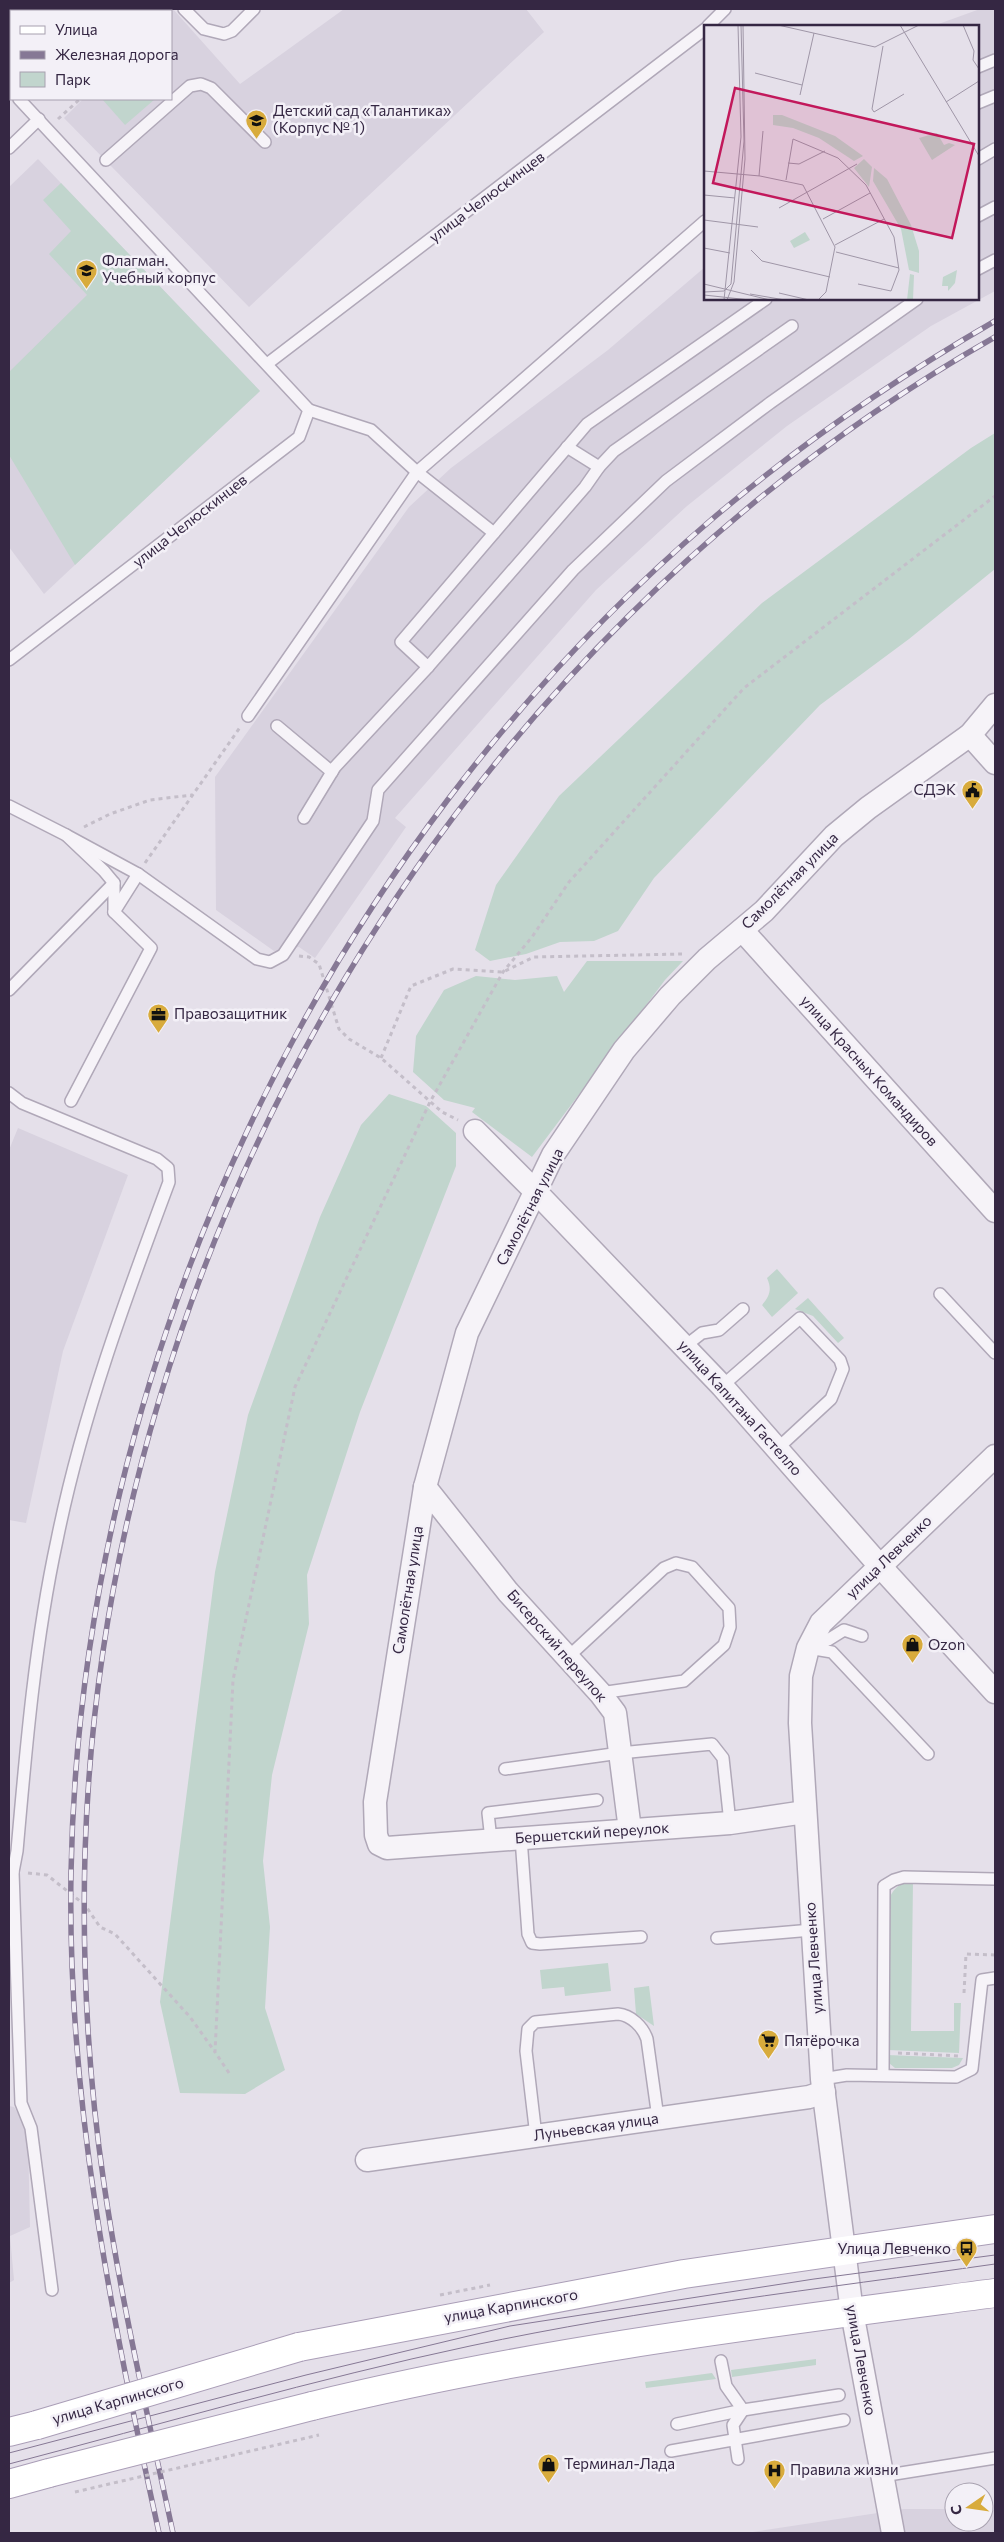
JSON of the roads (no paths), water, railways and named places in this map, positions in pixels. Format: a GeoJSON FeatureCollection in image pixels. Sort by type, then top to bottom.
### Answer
{"type":"FeatureCollection","features":[{"type":"Feature","properties":{"kind":"main road","name":"улица Карпинского"},"geometry":{"type":"LineString","coordinates":[[9,2432],[299,2347],[684,2274],[995,2229]]}},
{"type":"Feature","properties":{"kind":"main road"},"geometry":{"type":"LineString","coordinates":[[9,2484],[312,2406],[395,2386],[475,2370],[643,2342],[995,2293]]}},
{"type":"Feature","properties":{"kind":"street","name":"Самолётная улица"},"geometry":{"type":"LineString","coordinates":[[379,1844],[376,1836],[375,1802],[424,1487],[467,1334],[553,1156],[624,1050],[670,996],[707,959],[764,911],[834,836],[868,808],[970,735],[995,705]]}},
{"type":"Feature","properties":{"kind":"street"},"geometry":{"type":"LineString","coordinates":[[970,735],[995,763]]}},
{"type":"Feature","properties":{"kind":"street","name":"улица Красных Командиров"},"geometry":{"type":"LineString","coordinates":[[742,930],[995,1211]]}},
{"type":"Feature","properties":{"kind":"street","name":"улица Капитана Гастелло"},"geometry":{"type":"LineString","coordinates":[[475,1132],[536,1192],[722,1386],[879,1566],[995,1692]]}},
{"type":"Feature","properties":{"kind":"street","name":"улица Левченко"},"geometry":{"type":"LineString","coordinates":[[893,2533],[852,2312],[823,2085],[800,1723],[801,1676],[808,1648],[820,1622],[995,1456]]}},
{"type":"Feature","properties":{"kind":"street","name":"Бисерский переулок"},"geometry":{"type":"LineString","coordinates":[[424,1487],[508,1592],[600,1693],[615,1713],[630,1830]]}},
{"type":"Feature","properties":{"kind":"street","name":"Бершетский переулок"},"geometry":{"type":"LineString","coordinates":[[379,1844],[386,1848],[730,1823],[805,1812]]}},
{"type":"Feature","properties":{"kind":"street","name":"Луньевская улица"},"geometry":{"type":"LineString","coordinates":[[368,2160],[809,2097],[823,2085]]}},
{"type":"Feature","properties":{"kind":"lane"},"geometry":{"type":"LineString","coordinates":[[184,9],[204,29],[224,34],[232,31],[254,9]]}},
{"type":"Feature","properties":{"kind":"lane","name":"улица Челюскинцев"},"geometry":{"type":"LineString","coordinates":[[710,25],[725,9]]}},
{"type":"Feature","properties":{"kind":"lane","name":"улица Челюскинцев"},"geometry":{"type":"LineString","coordinates":[[268,364],[704,30]]}},
{"type":"Feature","properties":{"kind":"lane"},"geometry":{"type":"LineString","coordinates":[[979,67],[995,60]]}},
{"type":"Feature","properties":{"kind":"lane"},"geometry":{"type":"LineString","coordinates":[[106,160],[190,86],[198,83],[211,88],[265,142]]}},
{"type":"Feature","properties":{"kind":"lane"},"geometry":{"type":"LineString","coordinates":[[979,103],[995,96]]}},
{"type":"Feature","properties":{"kind":"lane"},"geometry":{"type":"LineString","coordinates":[[20,100],[309,410],[371,430],[417,472],[494,533]]}},
{"type":"Feature","properties":{"kind":"lane"},"geometry":{"type":"LineString","coordinates":[[9,148],[38,119]]}},
{"type":"Feature","properties":{"kind":"lane"},"geometry":{"type":"LineString","coordinates":[[979,157],[995,149]]}},
{"type":"Feature","properties":{"kind":"lane"},"geometry":{"type":"LineString","coordinates":[[979,215],[995,207]]}},
{"type":"Feature","properties":{"kind":"lane"},"geometry":{"type":"LineString","coordinates":[[248,716],[417,472],[704,222]]}},
{"type":"Feature","properties":{"kind":"lane"},"geometry":{"type":"LineString","coordinates":[[979,268],[995,260]]}},
{"type":"Feature","properties":{"kind":"lane"},"geometry":{"type":"LineString","coordinates":[[428,667],[401,642],[587,424],[765,300]]}},
{"type":"Feature","properties":{"kind":"lane"},"geometry":{"type":"LineString","coordinates":[[9,806],[138,874],[257,959],[270,962],[283,955],[373,821],[378,790],[573,570],[666,481],[770,403],[916,300]]}},
{"type":"Feature","properties":{"kind":"lane"},"geometry":{"type":"LineString","coordinates":[[304,818],[332,772],[428,667],[579,495],[599,467],[614,451],[792,326]]}},
{"type":"Feature","properties":{"kind":"lane","name":"улица Челюскинцев"},"geometry":{"type":"LineString","coordinates":[[9,660],[299,437],[309,410]]}},
{"type":"Feature","properties":{"kind":"lane"},"geometry":{"type":"LineString","coordinates":[[567,446],[599,467]]}},
{"type":"Feature","properties":{"kind":"lane"},"geometry":{"type":"LineString","coordinates":[[277,726],[332,772]]}},
{"type":"Feature","properties":{"kind":"lane"},"geometry":{"type":"LineString","coordinates":[[66,835],[114,883],[114,912],[151,948],[71,1101]]}},
{"type":"Feature","properties":{"kind":"lane"},"geometry":{"type":"LineString","coordinates":[[114,912],[138,874]]}},
{"type":"Feature","properties":{"kind":"lane"},"geometry":{"type":"LineString","coordinates":[[9,990],[114,883]]}},
{"type":"Feature","properties":{"kind":"lane"},"geometry":{"type":"LineString","coordinates":[[9,1093],[22,1103],[157,1159],[168,1168],[169,1182],[115,1326],[101,1370],[76,1459],[57,1540],[36,1663],[17,1851],[11,1872],[21,2103],[31,2128],[52,2290]]}},
{"type":"Feature","properties":{"kind":"lane"},"geometry":{"type":"LineString","coordinates":[[940,1294],[995,1353]]}},
{"type":"Feature","properties":{"kind":"lane"},"geometry":{"type":"LineString","coordinates":[[684,1347],[702,1333],[719,1330],[743,1309]]}},
{"type":"Feature","properties":{"kind":"lane"},"geometry":{"type":"LineString","coordinates":[[722,1386],[800,1318],[840,1360],[843,1369],[831,1399],[778,1448]]}},
{"type":"Feature","properties":{"kind":"lane"},"geometry":{"type":"LineString","coordinates":[[568,1657],[664,1568],[676,1563],[692,1568],[729,1608],[730,1627],[724,1644],[684,1681],[600,1693]]}},
{"type":"Feature","properties":{"kind":"lane"},"geometry":{"type":"LineString","coordinates":[[808,1648],[828,1640],[844,1630],[862,1636]]}},
{"type":"Feature","properties":{"kind":"lane"},"geometry":{"type":"LineString","coordinates":[[808,1648],[832,1652],[928,1754]]}},
{"type":"Feature","properties":{"kind":"lane"},"geometry":{"type":"LineString","coordinates":[[505,1769],[620,1753],[712,1744],[723,1758],[730,1823]]}},
{"type":"Feature","properties":{"kind":"lane"},"geometry":{"type":"LineString","coordinates":[[491,1840],[488,1813],[597,1800]]}},
{"type":"Feature","properties":{"kind":"lane"},"geometry":{"type":"LineString","coordinates":[[521,1838],[528,1934],[532,1943],[641,1937]]}},
{"type":"Feature","properties":{"kind":"lane"},"geometry":{"type":"LineString","coordinates":[[883,2075],[884,1886],[894,1880],[904,1878],[995,1879]]}},
{"type":"Feature","properties":{"kind":"lane"},"geometry":{"type":"LineString","coordinates":[[717,1938],[812,1930]]}},
{"type":"Feature","properties":{"kind":"lane"},"geometry":{"type":"LineString","coordinates":[[823,2085],[847,2075],[956,2077],[972,2069],[982,1980],[995,1978]]}},
{"type":"Feature","properties":{"kind":"lane"},"geometry":{"type":"LineString","coordinates":[[536,2136],[526,2051],[528,2029],[535,2022],[618,2014],[629,2016],[646,2034],[658,2118]]}},
{"type":"Feature","properties":{"kind":"lane"},"geometry":{"type":"LineString","coordinates":[[721,2361],[726,2386],[743,2410]]}},
{"type":"Feature","properties":{"kind":"lane"},"geometry":{"type":"LineString","coordinates":[[677,2424],[743,2410],[839,2395]]}},
{"type":"Feature","properties":{"kind":"lane"},"geometry":{"type":"LineString","coordinates":[[738,2459],[732,2425],[743,2410]]}},
{"type":"Feature","properties":{"kind":"lane"},"geometry":{"type":"LineString","coordinates":[[671,2451],[735,2438],[844,2420]]}},
{"type":"Feature","properties":{"kind":"lane"},"geometry":{"type":"LineString","coordinates":[[882,2476],[995,2458]]}},
{"type":"Feature","properties":{"kind":"tram line"},"geometry":{"type":"LineString","coordinates":[[9,2453],[306,2375],[510,2326],[814,2279],[995,2255]]}},
{"type":"Feature","properties":{"kind":"tram line"},"geometry":{"type":"LineString","coordinates":[[9,2464],[296,2387],[470,2346],[666,2310],[995,2264]]}},
{"type":"Feature","properties":{"kind":"railway"},"geometry":{"type":"LineString","coordinates":[[159,2533],[124,2369],[95,2206],[84,2124],[76,2041],[72,1958],[71,1873],[85,1681],[120,1492],[175,1307],[248,1129],[339,959],[448,800],[572,653],[711,520],[778,465],[848,414],[921,366],[995,321]]}},
{"type":"Feature","properties":{"kind":"railway"},"geometry":{"type":"LineString","coordinates":[[173,2533],[127,2315],[98,2143],[85,1977],[85,1853],[107,1623],[160,1398],[239,1182],[345,978],[476,788],[629,616],[802,465],[995,337]]}},
{"type":"Feature","properties":{"kind":"place","name":"Детский сад «Талантика» (Корпус № 1)"},"geometry":{"type":"Point","coordinates":[257,139]}},
{"type":"Feature","properties":{"kind":"place","name":"Флагман. Учебный корпус"},"geometry":{"type":"Point","coordinates":[86,289]}},
{"type":"Feature","properties":{"kind":"place","name":"СДЭК"},"geometry":{"type":"Point","coordinates":[972,809]}},
{"type":"Feature","properties":{"kind":"place","name":"Правозащитник"},"geometry":{"type":"Point","coordinates":[158,1033]}},
{"type":"Feature","properties":{"kind":"place","name":"Ozon"},"geometry":{"type":"Point","coordinates":[912,1664]}},
{"type":"Feature","properties":{"kind":"place","name":"Пятёрочка"},"geometry":{"type":"Point","coordinates":[768,2060]}},
{"type":"Feature","properties":{"kind":"place","name":"Улица Левченко"},"geometry":{"type":"Point","coordinates":[967,2268]}},
{"type":"Feature","properties":{"kind":"place","name":"Терминал-Лада"},"geometry":{"type":"Point","coordinates":[548,2483]}},
{"type":"Feature","properties":{"kind":"place","name":"Правила жизни"},"geometry":{"type":"Point","coordinates":[774,2489]}}]}
